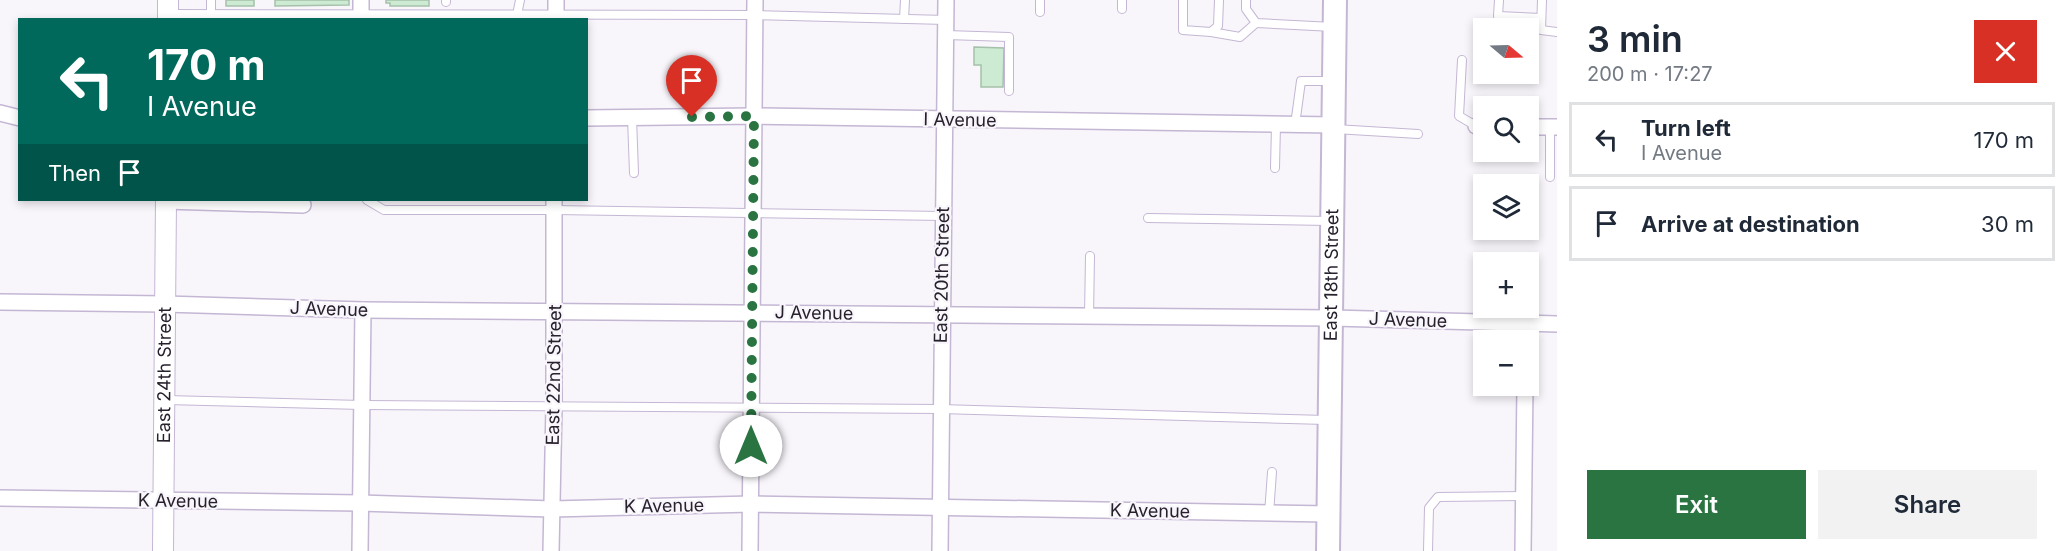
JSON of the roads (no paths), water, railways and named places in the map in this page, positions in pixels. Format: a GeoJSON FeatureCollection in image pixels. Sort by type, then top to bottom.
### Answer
{"type":"FeatureCollection","features":[{"type":"Feature","properties":{"kind":"main road","name":"East 18th Street"},"geometry":{"type":"LineString","coordinates":[[1328,551],[1333,318],[1335,0]]}},
{"type":"Feature","properties":{"kind":"street","name":"East 20th Street"},"geometry":{"type":"LineString","coordinates":[[940,551],[946,0]]}},
{"type":"Feature","properties":{"kind":"street"},"geometry":{"type":"LineString","coordinates":[[750,551],[755,7]]}},
{"type":"Feature","properties":{"kind":"street"},"geometry":{"type":"LineString","coordinates":[[0,113],[18,118]]}},
{"type":"Feature","properties":{"kind":"street","name":"I Avenue"},"geometry":{"type":"LineString","coordinates":[[588,118],[754,116],[1333,127]]}},
{"type":"Feature","properties":{"kind":"street","name":"East 24th Street"},"geometry":{"type":"LineString","coordinates":[[162,547],[166,201]]}},
{"type":"Feature","properties":{"kind":"street"},"geometry":{"type":"LineString","coordinates":[[193,201],[303,205]]}},
{"type":"Feature","properties":{"kind":"street","name":"East 22nd Street"},"geometry":{"type":"LineString","coordinates":[[551,551],[555,312],[554,205]]}},
{"type":"Feature","properties":{"kind":"street","name":"J Avenue"},"geometry":{"type":"LineString","coordinates":[[0,302],[363,310],[1333,318],[1557,324]]}},
{"type":"Feature","properties":{"kind":"street"},"geometry":{"type":"LineString","coordinates":[[360,551],[363,310]]}},
{"type":"Feature","properties":{"kind":"street"},"geometry":{"type":"LineString","coordinates":[[1526,324],[1526,330]]}},
{"type":"Feature","properties":{"kind":"street"},"geometry":{"type":"LineString","coordinates":[[1523,551],[1525,396]]}},
{"type":"Feature","properties":{"kind":"street","name":"K Avenue"},"geometry":{"type":"LineString","coordinates":[[0,498],[360,503],[552,509],[750,504],[1328,514]]}},
{"type":"Feature","properties":{"kind":"lane"},"geometry":{"type":"LineString","coordinates":[[211,0],[211,14]]}},
{"type":"Feature","properties":{"kind":"lane"},"geometry":{"type":"LineString","coordinates":[[517,15],[520,0]]}},
{"type":"Feature","properties":{"kind":"lane"},"geometry":{"type":"LineString","coordinates":[[904,0],[904,19]]}},
{"type":"Feature","properties":{"kind":"lane"},"geometry":{"type":"LineString","coordinates":[[1040,12],[1041,0]]}},
{"type":"Feature","properties":{"kind":"lane"},"geometry":{"type":"LineString","coordinates":[[1122,0],[1122,9]]}},
{"type":"Feature","properties":{"kind":"lane"},"geometry":{"type":"LineString","coordinates":[[1183,0],[1183,30],[1240,37],[1256,23],[1335,27]]}},
{"type":"Feature","properties":{"kind":"lane"},"geometry":{"type":"LineString","coordinates":[[1211,32],[1218,26],[1219,0]]}},
{"type":"Feature","properties":{"kind":"lane"},"geometry":{"type":"LineString","coordinates":[[1246,0],[1246,9],[1256,23]]}},
{"type":"Feature","properties":{"kind":"lane"},"geometry":{"type":"LineString","coordinates":[[1498,0],[1498,16],[1541,18]]}},
{"type":"Feature","properties":{"kind":"lane"},"geometry":{"type":"LineString","coordinates":[[1542,0],[1541,30],[1557,32]]}},
{"type":"Feature","properties":{"kind":"lane"},"geometry":{"type":"LineString","coordinates":[[168,11],[211,14],[361,11],[517,15],[755,7],[904,19],[946,20]]}},
{"type":"Feature","properties":{"kind":"lane"},"geometry":{"type":"LineString","coordinates":[[946,36],[1009,37],[1009,91]]}},
{"type":"Feature","properties":{"kind":"lane"},"geometry":{"type":"LineString","coordinates":[[1462,60],[1459,116],[1473,123]]}},
{"type":"Feature","properties":{"kind":"lane"},"geometry":{"type":"LineString","coordinates":[[1295,125],[1301,81],[1334,81]]}},
{"type":"Feature","properties":{"kind":"lane"},"geometry":{"type":"LineString","coordinates":[[632,118],[634,172]]}},
{"type":"Feature","properties":{"kind":"lane"},"geometry":{"type":"LineString","coordinates":[[1275,168],[1276,125]]}},
{"type":"Feature","properties":{"kind":"lane"},"geometry":{"type":"LineString","coordinates":[[1333,127],[1418,134]]}},
{"type":"Feature","properties":{"kind":"lane"},"geometry":{"type":"LineString","coordinates":[[1550,177],[1554,127]]}},
{"type":"Feature","properties":{"kind":"lane"},"geometry":{"type":"LineString","coordinates":[[369,201],[384,210],[554,205],[943,216]]}},
{"type":"Feature","properties":{"kind":"lane"},"geometry":{"type":"LineString","coordinates":[[1148,218],[1334,221]]}},
{"type":"Feature","properties":{"kind":"lane"},"geometry":{"type":"LineString","coordinates":[[1089,316],[1090,256]]}},
{"type":"Feature","properties":{"kind":"lane"},"geometry":{"type":"LineString","coordinates":[[165,400],[362,405],[940,409],[1331,421]]}},
{"type":"Feature","properties":{"kind":"lane"},"geometry":{"type":"LineString","coordinates":[[1269,514],[1272,472]]}},
{"type":"Feature","properties":{"kind":"lane"},"geometry":{"type":"LineString","coordinates":[[1428,551],[1429,508],[1438,497],[1523,496]]}}]}
